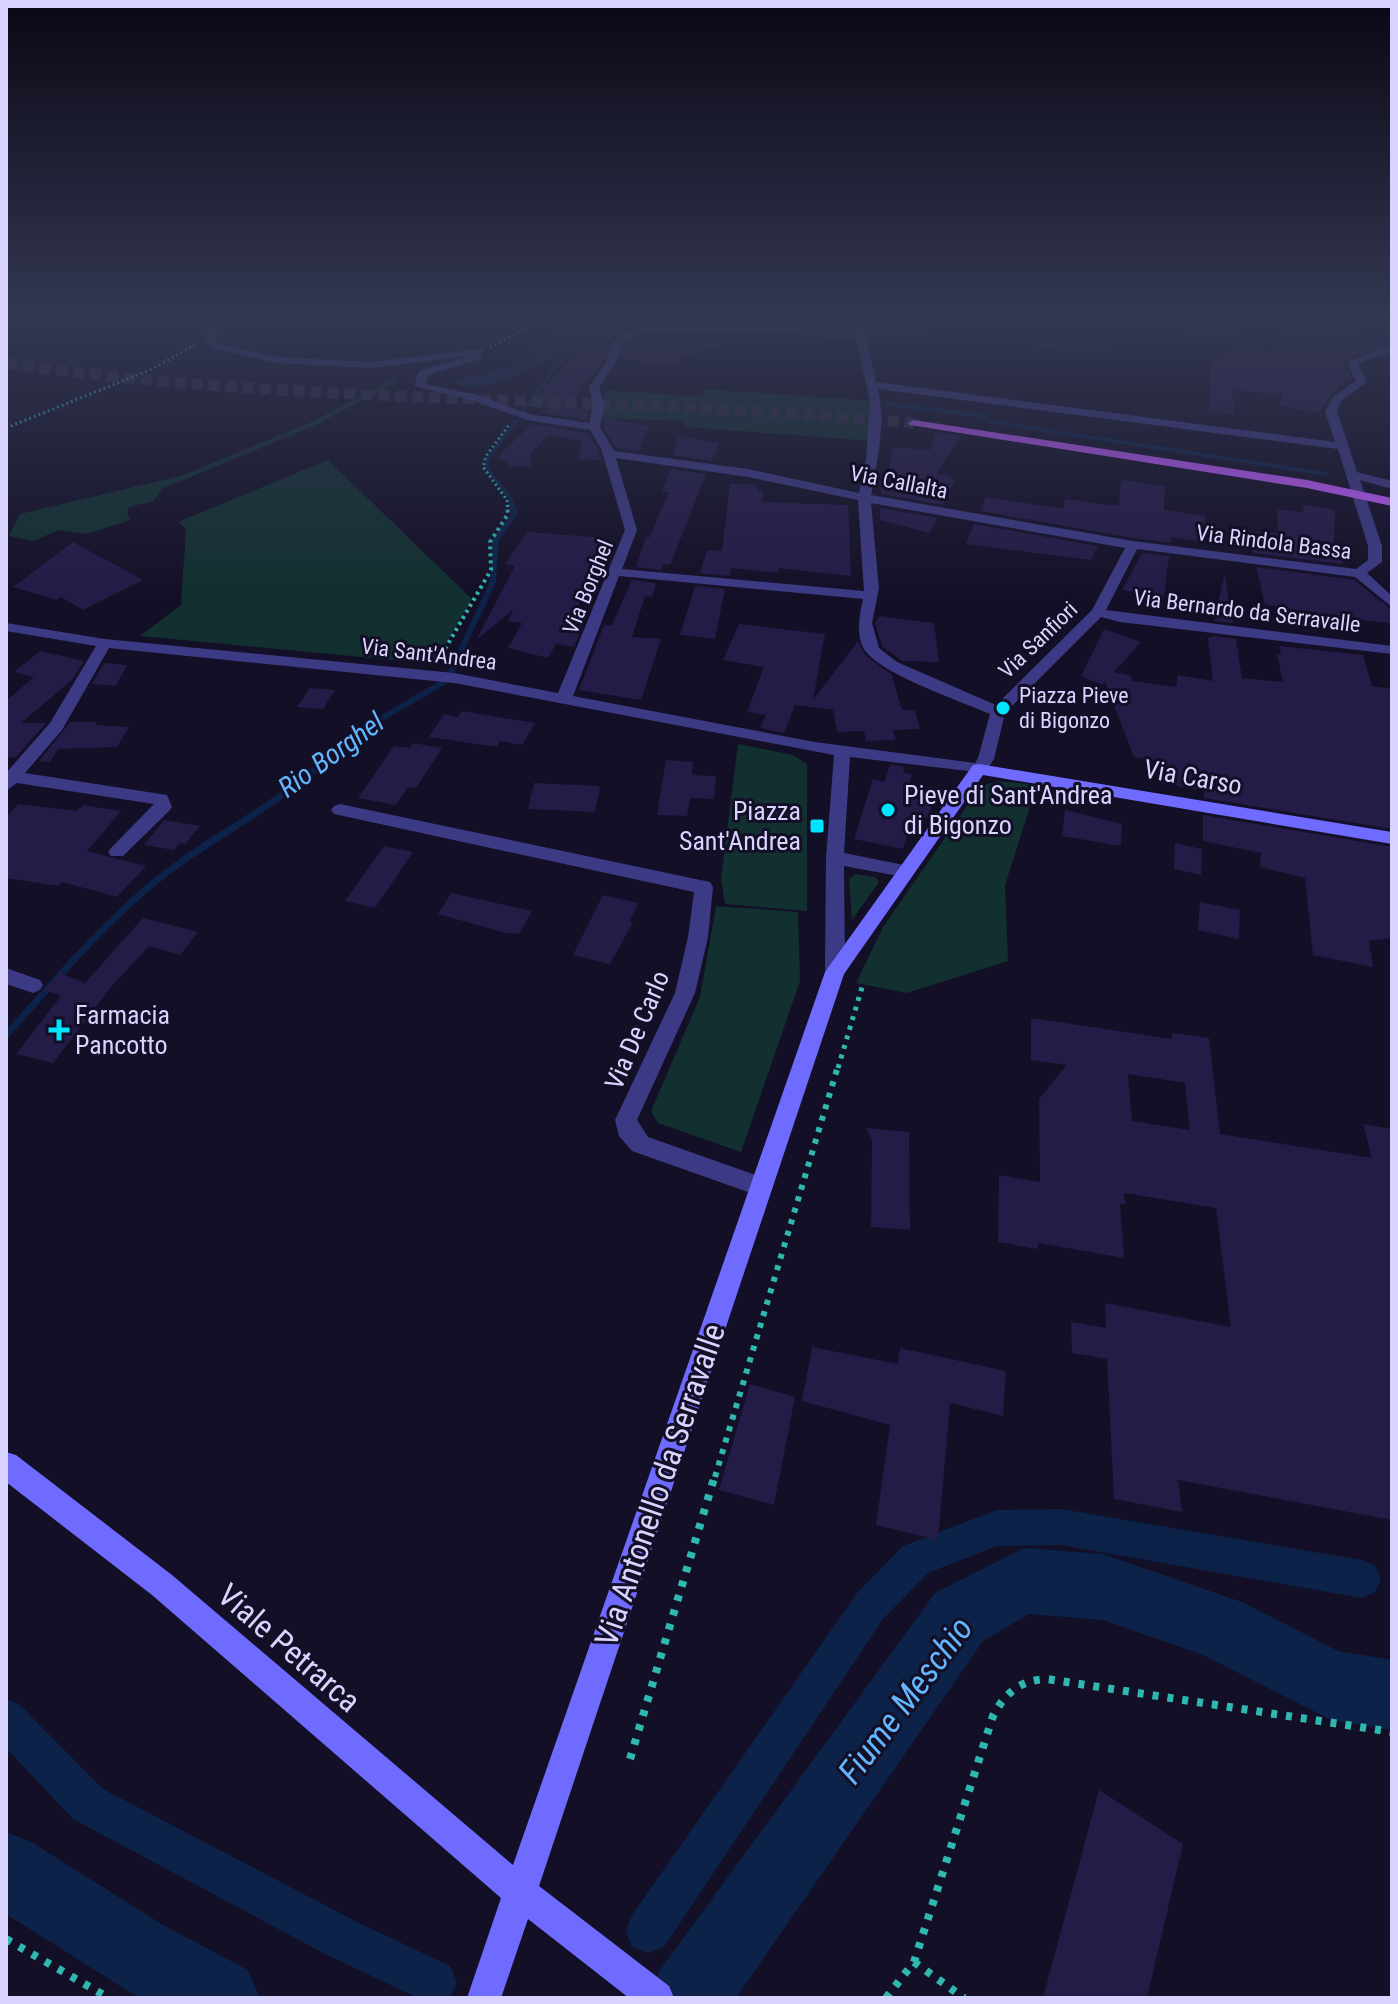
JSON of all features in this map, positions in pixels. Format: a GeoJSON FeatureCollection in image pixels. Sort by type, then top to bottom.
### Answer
{"type":"FeatureCollection","features":[{"type":"Feature","properties":{"kind":"main road"},"geometry":{"type":"LineString","coordinates":[[914,423],[1294,482],[1392,502]]}},
{"type":"Feature","properties":{"kind":"street"},"geometry":{"type":"LineString","coordinates":[[508,411],[594,427]]}},
{"type":"Feature","properties":{"kind":"street","name":"Via Borghel"},"geometry":{"type":"LineString","coordinates":[[565,696],[616,572],[631,524],[609,454],[594,427],[598,411]]}},
{"type":"Feature","properties":{"kind":"street"},"geometry":{"type":"LineString","coordinates":[[873,411],[874,435],[864,498],[871,596],[865,623],[869,644],[878,657],[998,712]]}},
{"type":"Feature","properties":{"kind":"street"},"geometry":{"type":"LineString","coordinates":[[1068,411],[1341,446]]}},
{"type":"Feature","properties":{"kind":"street","name":"Via Rindola Bassa"},"geometry":{"type":"LineString","coordinates":[[1133,545],[1359,573],[1372,567],[1376,555],[1331,411]]}},
{"type":"Feature","properties":{"kind":"street","name":"Via Callalta"},"geometry":{"type":"LineString","coordinates":[[609,454],[629,454],[748,473],[864,498],[1133,545]]}},
{"type":"Feature","properties":{"kind":"street"},"geometry":{"type":"LineString","coordinates":[[1355,487],[1392,485]]}},
{"type":"Feature","properties":{"kind":"street","name":"Via Sanfiori"},"geometry":{"type":"LineString","coordinates":[[979,769],[986,759],[998,712],[1098,612],[1133,545]]}},
{"type":"Feature","properties":{"kind":"street"},"geometry":{"type":"LineString","coordinates":[[616,572],[871,596]]}},
{"type":"Feature","properties":{"kind":"street"},"geometry":{"type":"LineString","coordinates":[[1359,573],[1392,603]]}},
{"type":"Feature","properties":{"kind":"street","name":"Via Bernardo da Serravalle"},"geometry":{"type":"LineString","coordinates":[[1098,612],[1120,618],[1392,650]]}},
{"type":"Feature","properties":{"kind":"street","name":"Via Sant'Andrea"},"geometry":{"type":"LineString","coordinates":[[6,627],[105,643],[442,676],[565,696],[842,751]]}},
{"type":"Feature","properties":{"kind":"street"},"geometry":{"type":"LineString","coordinates":[[9,781],[56,726],[105,643]]}},
{"type":"Feature","properties":{"kind":"street","name":"Via Carso"},"geometry":{"type":"LineString","coordinates":[[842,751],[979,769],[1392,838]]}},
{"type":"Feature","properties":{"kind":"street","name":"Via Antonello da Serravalle"},"geometry":{"type":"LineString","coordinates":[[835,972],[835,858],[842,751]]}},
{"type":"Feature","properties":{"kind":"street","name":"Via Antonello da Serravalle"},"geometry":{"type":"LineString","coordinates":[[484,1998],[835,972],[979,769]]}},
{"type":"Feature","properties":{"kind":"street"},"geometry":{"type":"LineString","coordinates":[[9,781],[161,799],[163,807],[117,852]]}},
{"type":"Feature","properties":{"kind":"street","name":"Via De Carlo"},"geometry":{"type":"LineString","coordinates":[[340,810],[704,887],[698,937],[685,993],[626,1120],[627,1129],[640,1144],[762,1187]]}},
{"type":"Feature","properties":{"kind":"street"},"geometry":{"type":"LineString","coordinates":[[835,858],[904,871]]}},
{"type":"Feature","properties":{"kind":"street"},"geometry":{"type":"LineString","coordinates":[[6,976],[33,985]]}},
{"type":"Feature","properties":{"kind":"street","name":"Viale Petrarca"},"geometry":{"type":"LineString","coordinates":[[6,1465],[162,1585],[520,1892],[657,1998]]}},
{"type":"Feature","properties":{"kind":"path"},"geometry":{"type":"LineString","coordinates":[[6,428],[49,411]]}},
{"type":"Feature","properties":{"kind":"path"},"geometry":{"type":"LineString","coordinates":[[442,676],[491,570],[490,542],[506,520],[507,500],[485,472],[483,462],[516,414]]}},
{"type":"Feature","properties":{"kind":"path"},"geometry":{"type":"LineString","coordinates":[[630,1759],[863,984]]}},
{"type":"Feature","properties":{"kind":"path"},"geometry":{"type":"LineString","coordinates":[[886,1998],[914,1962],[993,1716],[1000,1701],[1023,1681],[1047,1679],[1392,1732]]}},
{"type":"Feature","properties":{"kind":"path"},"geometry":{"type":"LineString","coordinates":[[6,1939],[109,1998]]}},
{"type":"Feature","properties":{"kind":"path"},"geometry":{"type":"LineString","coordinates":[[914,1962],[964,1998]]}},
{"type":"Feature","properties":{"kind":"green space"},"geometry":{"type":"Polygon","coordinates":[[[333,411],[344,411],[164,488],[153,501],[129,507],[127,514],[131,520],[86,534],[59,530],[33,541],[9,536],[20,514],[184,475],[333,411]]]}},
{"type":"Feature","properties":{"kind":"green space"},"geometry":{"type":"Polygon","coordinates":[[[604,411],[875,411],[874,441],[685,427],[681,421],[600,418],[604,411]]]}},
{"type":"Feature","properties":{"kind":"green space"},"geometry":{"type":"Polygon","coordinates":[[[328,460],[472,599],[434,664],[140,636],[181,605],[186,529],[178,522],[328,460]]]}},
{"type":"Feature","properties":{"kind":"green space"},"geometry":{"type":"Polygon","coordinates":[[[738,744],[793,755],[807,764],[807,911],[725,904],[721,879],[738,744]]]}},
{"type":"Feature","properties":{"kind":"green space"},"geometry":{"type":"Polygon","coordinates":[[[998,781],[1037,785],[1005,885],[1008,961],[907,993],[856,983],[883,927],[976,793],[984,785],[998,781]]]}},
{"type":"Feature","properties":{"kind":"green space"},"geometry":{"type":"Polygon","coordinates":[[[856,874],[875,877],[879,882],[852,920],[849,878],[856,874]]]}},
{"type":"Feature","properties":{"kind":"green space"},"geometry":{"type":"Polygon","coordinates":[[[716,906],[798,912],[800,981],[741,1152],[658,1123],[651,1111],[700,997],[716,906]]]}},
{"type":"Feature","properties":{"kind":"building"},"geometry":{"type":"Polygon","coordinates":[[[546,411],[588,411],[587,420],[543,413],[546,411]]]}},
{"type":"Feature","properties":{"kind":"building"},"geometry":{"type":"Polygon","coordinates":[[[1234,411],[1235,415],[1209,412],[1234,411]]]}},
{"type":"Feature","properties":{"kind":"building"},"geometry":{"type":"Polygon","coordinates":[[[605,418],[649,426],[639,451],[616,448],[603,427],[605,418]]]}},
{"type":"Feature","properties":{"kind":"building"},"geometry":{"type":"Polygon","coordinates":[[[532,424],[588,433],[598,449],[605,472],[600,460],[578,459],[582,441],[549,435],[530,455],[531,466],[508,467],[508,461],[496,458],[532,424]]]}},
{"type":"Feature","properties":{"kind":"building"},"geometry":{"type":"Polygon","coordinates":[[[935,432],[960,436],[937,474],[951,476],[950,479],[955,480],[943,505],[881,494],[882,471],[889,471],[892,447],[930,450],[935,432]]]}},
{"type":"Feature","properties":{"kind":"building"},"geometry":{"type":"Polygon","coordinates":[[[679,436],[719,443],[712,461],[673,455],[679,436]]]}},
{"type":"Feature","properties":{"kind":"building"},"geometry":{"type":"Polygon","coordinates":[[[671,469],[706,474],[670,565],[663,564],[661,570],[636,567],[646,537],[649,538],[669,492],[662,492],[671,469]]]}},
{"type":"Feature","properties":{"kind":"building"},"geometry":{"type":"Polygon","coordinates":[[[1121,480],[1165,486],[1164,510],[1205,516],[1203,542],[1172,537],[1171,543],[1133,538],[980,511],[986,497],[1064,509],[1065,499],[1119,506],[1121,480]]]}},
{"type":"Feature","properties":{"kind":"building"},"geometry":{"type":"Polygon","coordinates":[[[730,484],[755,484],[758,491],[763,491],[762,502],[848,505],[851,576],[779,568],[778,573],[731,568],[729,576],[700,573],[707,550],[722,551],[730,484]]]}},
{"type":"Feature","properties":{"kind":"building"},"geometry":{"type":"Polygon","coordinates":[[[1303,505],[1335,510],[1334,544],[1340,545],[1342,564],[1253,553],[1247,531],[1278,533],[1277,509],[1304,513],[1303,505]]]}},
{"type":"Feature","properties":{"kind":"building"},"geometry":{"type":"Polygon","coordinates":[[[880,508],[937,518],[930,533],[880,520],[880,508]]]}},
{"type":"Feature","properties":{"kind":"building"},"geometry":{"type":"Polygon","coordinates":[[[974,524],[1098,546],[1091,560],[966,544],[974,524]]]}},
{"type":"Feature","properties":{"kind":"building"},"geometry":{"type":"Polygon","coordinates":[[[527,532],[605,538],[572,622],[584,623],[574,647],[556,644],[548,658],[508,648],[522,623],[508,621],[513,610],[476,640],[515,566],[505,564],[527,532]]]}},
{"type":"Feature","properties":{"kind":"building"},"geometry":{"type":"Polygon","coordinates":[[[73,542],[143,580],[83,610],[61,597],[57,600],[13,587],[73,542]]]}},
{"type":"Feature","properties":{"kind":"building"},"geometry":{"type":"Polygon","coordinates":[[[1142,553],[1169,556],[1164,597],[1122,590],[1142,553]]]}},
{"type":"Feature","properties":{"kind":"building"},"geometry":{"type":"Polygon","coordinates":[[[1256,567],[1354,580],[1392,610],[1392,624],[1265,605],[1256,567]]]}},
{"type":"Feature","properties":{"kind":"building"},"geometry":{"type":"Polygon","coordinates":[[[1225,576],[1233,623],[1214,621],[1225,576]]]}},
{"type":"Feature","properties":{"kind":"building"},"geometry":{"type":"Polygon","coordinates":[[[632,580],[656,583],[652,597],[645,596],[632,637],[661,639],[641,700],[579,690],[604,625],[612,625],[632,580]]]}},
{"type":"Feature","properties":{"kind":"building"},"geometry":{"type":"Polygon","coordinates":[[[695,586],[725,589],[715,639],[680,635],[695,586]]]}},
{"type":"Feature","properties":{"kind":"building"},"geometry":{"type":"Polygon","coordinates":[[[880,616],[934,623],[939,662],[902,661],[882,646],[875,623],[880,616]]]}},
{"type":"Feature","properties":{"kind":"building"},"geometry":{"type":"Polygon","coordinates":[[[739,624],[825,634],[813,700],[858,641],[865,655],[892,675],[902,710],[915,710],[920,729],[893,730],[896,740],[866,741],[864,731],[837,732],[833,710],[795,705],[784,733],[760,728],[766,715],[747,712],[764,667],[723,660],[739,624]]]}},
{"type":"Feature","properties":{"kind":"building"},"geometry":{"type":"Polygon","coordinates":[[[1104,629],[1141,642],[1114,672],[1132,676],[1131,681],[1176,687],[1178,675],[1213,681],[1208,638],[1213,636],[1236,639],[1242,678],[1283,682],[1277,654],[1281,655],[1279,646],[1363,655],[1372,686],[1392,689],[1392,829],[1204,798],[1204,791],[1162,783],[1164,761],[1134,757],[1105,682],[1102,685],[1081,676],[1104,629]]]}},
{"type":"Feature","properties":{"kind":"building"},"geometry":{"type":"Polygon","coordinates":[[[40,651],[84,661],[71,681],[21,723],[46,723],[15,758],[6,757],[6,701],[34,677],[14,672],[40,651]]]}},
{"type":"Feature","properties":{"kind":"building"},"geometry":{"type":"Polygon","coordinates":[[[104,663],[127,665],[116,686],[92,684],[104,663]]]}},
{"type":"Feature","properties":{"kind":"building"},"geometry":{"type":"Polygon","coordinates":[[[310,688],[335,690],[323,709],[297,707],[310,688]]]}},
{"type":"Feature","properties":{"kind":"building"},"geometry":{"type":"Polygon","coordinates":[[[462,711],[535,723],[522,745],[500,741],[497,747],[429,737],[444,714],[458,717],[462,711]]]}},
{"type":"Feature","properties":{"kind":"building"},"geometry":{"type":"Polygon","coordinates":[[[70,722],[129,727],[117,747],[58,749],[50,762],[39,761],[70,722]]]}},
{"type":"Feature","properties":{"kind":"building"},"geometry":{"type":"Polygon","coordinates":[[[413,743],[442,748],[416,788],[408,787],[396,805],[358,798],[394,746],[410,748],[413,743]]]}},
{"type":"Feature","properties":{"kind":"building"},"geometry":{"type":"Polygon","coordinates":[[[666,760],[693,762],[692,775],[716,776],[714,799],[690,798],[687,816],[657,815],[666,760]]]}},
{"type":"Feature","properties":{"kind":"building","name":"Pieve di Sant'Andrea di Bigonzo"},"geometry":{"type":"Polygon","coordinates":[[[890,765],[903,766],[904,773],[912,774],[908,787],[919,789],[918,794],[934,797],[928,818],[912,815],[903,849],[854,839],[873,779],[884,782],[890,765]]]}},
{"type":"Feature","properties":{"kind":"building"},"geometry":{"type":"Polygon","coordinates":[[[534,783],[600,786],[595,812],[528,809],[534,783]]]}},
{"type":"Feature","properties":{"kind":"building"},"geometry":{"type":"Polygon","coordinates":[[[18,804],[77,811],[83,805],[121,811],[87,851],[146,866],[117,897],[62,882],[59,886],[6,878],[6,818],[18,804]]]}},
{"type":"Feature","properties":{"kind":"building"},"geometry":{"type":"Polygon","coordinates":[[[1065,810],[1122,824],[1121,846],[1062,836],[1065,810]]]}},
{"type":"Feature","properties":{"kind":"building"},"geometry":{"type":"Polygon","coordinates":[[[1203,815],[1392,847],[1392,938],[1369,941],[1373,967],[1313,955],[1305,878],[1260,867],[1261,853],[1203,841],[1203,815]]]}},
{"type":"Feature","properties":{"kind":"building"},"geometry":{"type":"Polygon","coordinates":[[[164,820],[200,826],[185,844],[180,843],[174,850],[144,845],[164,820]]]}},
{"type":"Feature","properties":{"kind":"building"},"geometry":{"type":"Polygon","coordinates":[[[1175,843],[1202,849],[1201,875],[1174,869],[1175,843]]]}},
{"type":"Feature","properties":{"kind":"building"},"geometry":{"type":"Polygon","coordinates":[[[384,846],[413,852],[375,908],[345,901],[384,846]]]}},
{"type":"Feature","properties":{"kind":"building"},"geometry":{"type":"Polygon","coordinates":[[[451,893],[532,911],[519,934],[506,933],[438,914],[451,893]]]}},
{"type":"Feature","properties":{"kind":"building"},"geometry":{"type":"Polygon","coordinates":[[[603,895],[638,903],[630,921],[633,922],[610,964],[573,955],[603,895]]]}},
{"type":"Feature","properties":{"kind":"building"},"geometry":{"type":"Polygon","coordinates":[[[1200,902],[1240,910],[1239,939],[1198,930],[1200,902]]]}},
{"type":"Feature","properties":{"kind":"building"},"geometry":{"type":"Polygon","coordinates":[[[143,918],[198,932],[180,955],[149,946],[112,986],[53,1063],[16,1054],[61,996],[44,990],[60,973],[85,983],[143,918]]]}},
{"type":"Feature","properties":{"kind":"building"},"geometry":{"type":"Polygon","coordinates":[[[1031,1018],[1172,1039],[1172,1033],[1209,1038],[1220,1134],[1372,1158],[1363,1124],[1392,1129],[1392,1520],[1178,1480],[1182,1512],[1114,1499],[1107,1359],[1072,1353],[1071,1322],[1106,1328],[1105,1303],[1231,1327],[1216,1208],[1124,1193],[1125,1204],[1120,1204],[1124,1258],[1038,1243],[1038,1249],[998,1242],[999,1175],[1040,1182],[1039,1099],[1067,1065],[1031,1060],[1031,1018]],[[1128,1074],[1132,1121],[1190,1130],[1185,1083],[1128,1074]]]}},
{"type":"Feature","properties":{"kind":"building"},"geometry":{"type":"Polygon","coordinates":[[[866,1128],[909,1132],[910,1230],[871,1227],[872,1141],[866,1128]]]}},
{"type":"Feature","properties":{"kind":"building"},"geometry":{"type":"Polygon","coordinates":[[[812,1347],[898,1364],[900,1348],[1006,1371],[1003,1416],[950,1403],[938,1540],[876,1525],[890,1425],[802,1401],[812,1347]]]}},
{"type":"Feature","properties":{"kind":"building"},"geometry":{"type":"Polygon","coordinates":[[[750,1384],[795,1397],[774,1505],[719,1490],[750,1384]]]}},
{"type":"Feature","properties":{"kind":"building"},"geometry":{"type":"Polygon","coordinates":[[[1099,1790],[1183,1844],[1147,1998],[1043,1998],[1099,1790]]]}},
{"type":"Feature","properties":{"kind":"waterway"},"geometry":{"type":"LineString","coordinates":[[940,411],[985,416],[986,421],[1326,474]]}},
{"type":"Feature","properties":{"kind":"waterway","name":"Rio Borghel"},"geometry":{"type":"LineString","coordinates":[[513,507],[509,496],[486,468],[488,459],[516,421]]}},
{"type":"Feature","properties":{"kind":"waterway","name":"Rio Borghel"},"geometry":{"type":"LineString","coordinates":[[333,752],[343,741],[447,680],[493,582],[496,539],[515,513],[512,505]]}},
{"type":"Feature","properties":{"kind":"waterway","name":"Rio Borghel"},"geometry":{"type":"LineString","coordinates":[[6,1035],[89,944],[156,880],[302,781],[335,750]]}},
{"type":"Feature","properties":{"kind":"waterway"},"geometry":{"type":"LineString","coordinates":[[648,1931],[870,1606],[916,1559],[997,1528],[1061,1527],[1362,1579]]}},
{"type":"Feature","properties":{"kind":"waterway","name":"Fiume Meschio"},"geometry":{"type":"LineString","coordinates":[[688,1998],[959,1617],[1024,1581],[1103,1587],[1218,1626],[1331,1685],[1392,1695]]}},
{"type":"Feature","properties":{"kind":"waterway"},"geometry":{"type":"LineString","coordinates":[[6,1719],[88,1804],[341,1938],[434,1982]]}},
{"type":"Feature","properties":{"kind":"waterway","name":"Fiume Meschio"},"geometry":{"type":"LineString","coordinates":[[6,1870],[135,1953],[220,1998]]}},
{"type":"Feature","properties":{"kind":"tunnel"},"geometry":{"type":"LineString","coordinates":[[735,411],[914,423]]}},
{"type":"Feature","properties":{"kind":"place","name":"Piazza Pieve di Bigonzo"},"geometry":{"type":"Point","coordinates":[1003,708]}},
{"type":"Feature","properties":{"kind":"place","name":"Pieve di Sant'Andrea di Bigonzo"},"geometry":{"type":"Point","coordinates":[888,810]}},
{"type":"Feature","properties":{"kind":"place","name":"Piazza Sant'Andrea"},"geometry":{"type":"Point","coordinates":[817,826]}},
{"type":"Feature","properties":{"kind":"place","name":"Farmacia Pancotto"},"geometry":{"type":"Point","coordinates":[59,1030]}}]}
